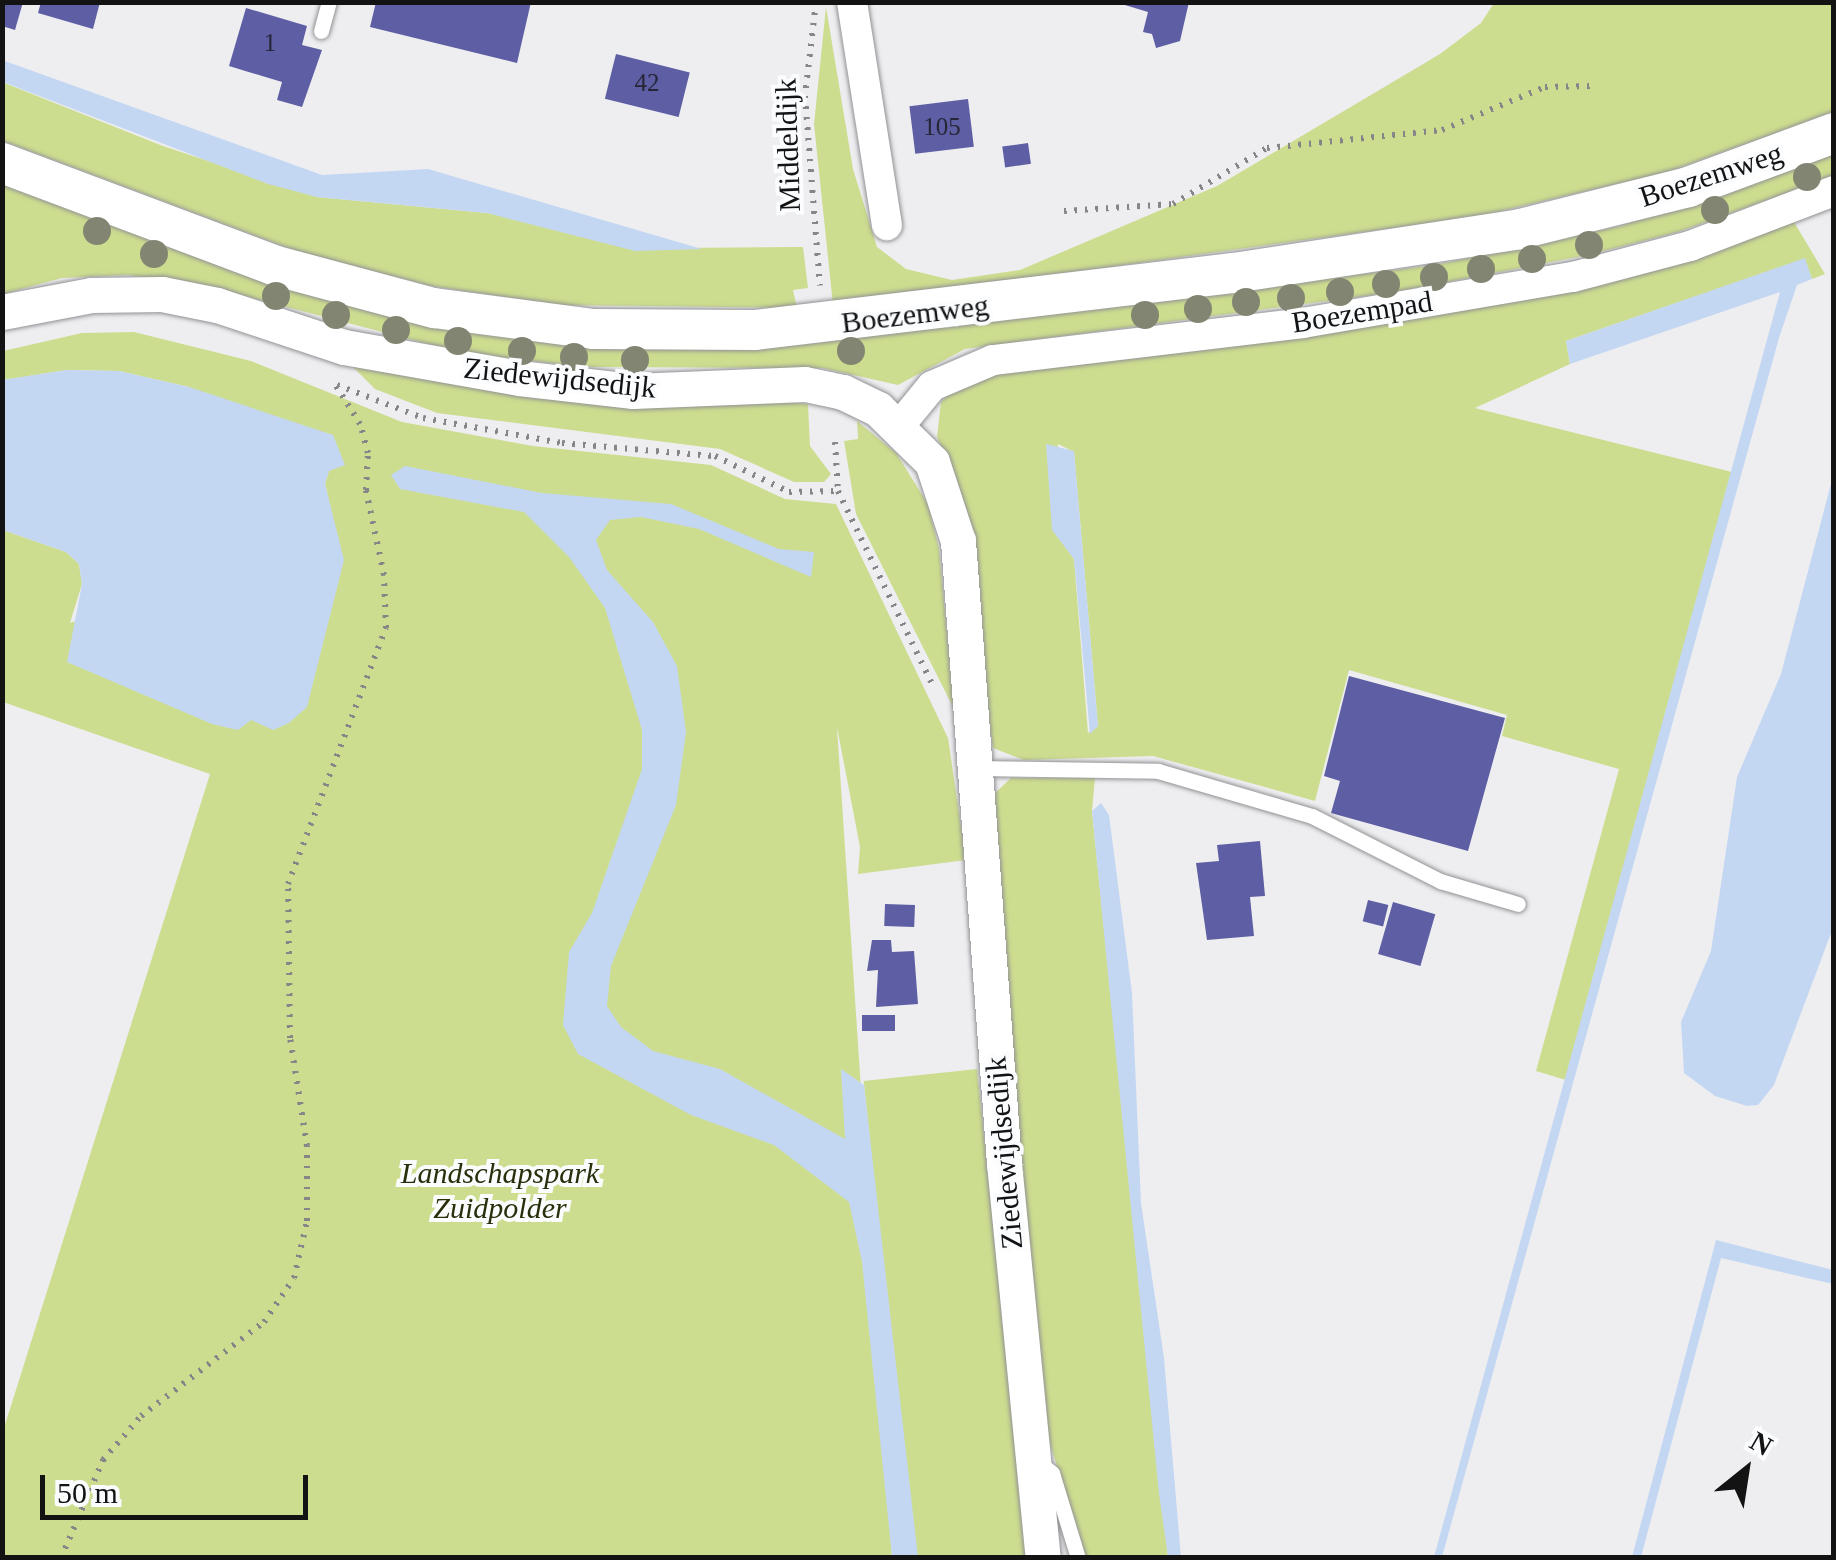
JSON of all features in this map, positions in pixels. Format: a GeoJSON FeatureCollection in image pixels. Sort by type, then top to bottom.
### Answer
{"type":"FeatureCollection","features":[{"type":"Feature","properties":{"kind":"main road","name":"Boezemweg"},"geometry":{"type":"LineString","coordinates":[[2,162],[273,265],[434,308],[594,329],[754,330],[938,312],[1520,230],[1688,187],[1834,133]]}},
{"type":"Feature","properties":{"kind":"street"},"geometry":{"type":"LineString","coordinates":[[852,2],[887,224]]}},
{"type":"Feature","properties":{"kind":"street","name":"Boezempad"},"geometry":{"type":"LineString","coordinates":[[900,425],[932,386],[992,360],[1303,323],[1574,276],[1690,246],[1834,191]]}},
{"type":"Feature","properties":{"kind":"street","name":"Ziedewijdsedijk"},"geometry":{"type":"LineString","coordinates":[[2,312],[45,300],[162,294],[344,347],[519,378],[633,391],[805,384],[844,392],[900,425],[932,462],[958,541],[1043,1558]]}},
{"type":"Feature","properties":{"kind":"lane"},"geometry":{"type":"LineString","coordinates":[[320,31],[329,2]]}},
{"type":"Feature","properties":{"kind":"lane"},"geometry":{"type":"LineString","coordinates":[[976,768],[1158,771],[1312,816],[1440,881],[1518,904]]}},
{"type":"Feature","properties":{"kind":"lane"},"geometry":{"type":"LineString","coordinates":[[1033,1458],[1052,1472],[1078,1558]]}},
{"type":"Feature","properties":{"kind":"path","name":"Middeldijk"},"geometry":{"type":"LineString","coordinates":[[816,2],[805,96],[820,286]]}},
{"type":"Feature","properties":{"kind":"path"},"geometry":{"type":"LineString","coordinates":[[1064,212],[1173,204],[1267,148],[1442,130],[1546,87],[1593,86]]}},
{"type":"Feature","properties":{"kind":"path","name":"Ziedewijdsedijk"},"geometry":{"type":"LineString","coordinates":[[320,378],[423,418],[562,443],[715,456],[789,492],[838,491]]}},
{"type":"Feature","properties":{"kind":"path"},"geometry":{"type":"LineString","coordinates":[[61,1558],[103,1460],[141,1416],[264,1322],[294,1278],[307,1220],[307,1146],[290,1038],[288,884],[386,628],[384,575],[368,506],[368,453],[360,424],[334,384]]}},
{"type":"Feature","properties":{"kind":"path"},"geometry":{"type":"LineString","coordinates":[[835,442],[838,491],[933,687]]}},
{"type":"Feature","properties":{"kind":"green space"},"geometry":{"type":"Polygon","coordinates":[[[1494,3],[1833,3],[1833,112],[1667,172],[1479,216],[833,305],[814,124],[826,7],[853,169],[877,247],[906,269],[952,280],[1020,270],[1217,186],[1440,54],[1481,23],[1494,3]]]}},
{"type":"Feature","properties":{"kind":"green space"},"geometry":{"type":"Polygon","coordinates":[[[2,82],[163,146],[317,197],[487,213],[675,248],[803,247],[808,288],[793,290],[797,308],[558,305],[431,286],[301,253],[3,141],[2,82]]]}},
{"type":"Feature","properties":{"kind":"green space"},"geometry":{"type":"Polygon","coordinates":[[[1833,152],[1833,176],[1678,232],[1588,255],[1395,292],[965,349],[898,385],[822,368],[584,367],[459,352],[206,286],[128,275],[62,278],[3,294],[3,182],[240,274],[441,328],[584,346],[801,345],[1435,265],[1621,226],[1833,152]]]}},
{"type":"Feature","properties":{"kind":"green space"},"geometry":{"type":"Polygon","coordinates":[[[1794,222],[1825,274],[1812,279],[1804,259],[1566,341],[1570,364],[1475,408],[1732,472],[1566,1080],[1536,1071],[1619,769],[1502,736],[1507,715],[1349,670],[1315,801],[1153,756],[1024,760],[993,748],[946,456],[937,437],[941,402],[961,380],[1794,222]],[[1058,444],[1052,529],[1074,559],[1088,733],[1098,726],[1074,452],[1058,444]]]}},
{"type":"Feature","properties":{"kind":"green space","name":"Landschapspark Zuidpolder"},"geometry":{"type":"Polygon","coordinates":[[[134,332],[251,361],[402,422],[533,446],[711,465],[785,499],[836,504],[948,738],[966,860],[858,874],[860,847],[837,727],[892,1557],[3,1557],[3,1431],[210,774],[3,702],[3,530],[66,552],[79,564],[82,584],[70,623],[333,521],[325,483],[329,471],[189,387],[119,371],[67,370],[3,380],[3,351],[82,333],[134,332]]]}},
{"type":"Feature","properties":{"kind":"green space"},"geometry":{"type":"Polygon","coordinates":[[[350,364],[808,404],[810,446],[831,474],[824,482],[794,482],[720,449],[437,413],[375,389],[350,364]]]}},
{"type":"Feature","properties":{"kind":"green space"},"geometry":{"type":"Polygon","coordinates":[[[857,421],[896,453],[928,504],[939,549],[954,709],[856,514],[844,441],[858,439],[857,421]]]}},
{"type":"Feature","properties":{"kind":"green space"},"geometry":{"type":"Polygon","coordinates":[[[1011,778],[1095,778],[1092,811],[1168,1557],[1083,1557],[1038,1401],[993,795],[1011,778]]]}},
{"type":"Feature","properties":{"kind":"green space"},"geometry":{"type":"Polygon","coordinates":[[[977,1069],[1028,1556],[914,1558],[864,1081],[977,1069]]]}},
{"type":"Feature","properties":{"kind":"water"},"geometry":{"type":"Polygon","coordinates":[[[2,60],[322,175],[428,169],[702,249],[635,251],[487,213],[317,197],[268,184],[3,82],[2,60]]]}},
{"type":"Feature","properties":{"kind":"water"},"geometry":{"type":"Polygon","coordinates":[[[1805,258],[1812,279],[1797,285],[1779,338],[1442,1557],[1434,1557],[1780,292],[1570,364],[1566,341],[1805,258]]]}},
{"type":"Feature","properties":{"kind":"water"},"geometry":{"type":"Polygon","coordinates":[[[67,370],[119,371],[189,387],[333,435],[345,465],[329,471],[325,484],[344,560],[307,707],[289,723],[273,730],[251,720],[238,730],[212,724],[67,662],[82,584],[79,564],[66,552],[3,530],[2,380],[67,370]]]}},
{"type":"Feature","properties":{"kind":"water"},"geometry":{"type":"Polygon","coordinates":[[[1046,444],[1074,451],[1098,726],[1090,734],[1074,559],[1052,530],[1046,444]]]}},
{"type":"Feature","properties":{"kind":"water"},"geometry":{"type":"Polygon","coordinates":[[[405,466],[542,493],[671,504],[779,549],[814,552],[811,577],[699,529],[641,517],[610,520],[596,540],[607,570],[653,622],[677,666],[686,732],[676,805],[611,966],[607,1006],[621,1027],[653,1051],[720,1069],[845,1139],[841,1069],[864,1085],[918,1557],[892,1557],[862,1262],[849,1202],[774,1145],[691,1115],[578,1054],[563,1025],[569,952],[592,913],[642,769],[642,730],[605,608],[569,557],[524,512],[400,489],[391,475],[405,466]]]}},
{"type":"Feature","properties":{"kind":"water"},"geometry":{"type":"Polygon","coordinates":[[[1833,476],[1833,928],[1774,1085],[1758,1105],[1747,1106],[1715,1096],[1684,1073],[1681,1022],[1711,951],[1737,777],[1781,674],[1833,476]]]}},
{"type":"Feature","properties":{"kind":"water"},"geometry":{"type":"Polygon","coordinates":[[[1101,803],[1109,815],[1132,993],[1141,1203],[1164,1358],[1181,1557],[1168,1557],[1159,1494],[1092,811],[1101,803]]]}},
{"type":"Feature","properties":{"kind":"water"},"geometry":{"type":"Polygon","coordinates":[[[1716,1240],[1833,1270],[1833,1284],[1721,1258],[1641,1557],[1632,1557],[1716,1240]]]}},
{"type":"Feature","properties":{"kind":"building"},"geometry":{"type":"Polygon","coordinates":[[[2,2],[23,2],[15,30],[2,26],[2,2]]]}},
{"type":"Feature","properties":{"kind":"building"},"geometry":{"type":"Polygon","coordinates":[[[41,2],[100,2],[93,29],[38,13],[41,2]]]}},
{"type":"Feature","properties":{"kind":"building"},"geometry":{"type":"Polygon","coordinates":[[[376,2],[531,2],[517,63],[370,27],[376,2]]]}},
{"type":"Feature","properties":{"kind":"building"},"geometry":{"type":"Polygon","coordinates":[[[1115,2],[1189,2],[1180,41],[1156,48],[1152,34],[1143,32],[1148,12],[1115,2]]]}},
{"type":"Feature","properties":{"kind":"building"},"geometry":{"type":"Polygon","coordinates":[[[246,8],[307,26],[302,45],[322,50],[302,107],[277,100],[282,82],[229,66],[246,8]]]}},
{"type":"Feature","properties":{"kind":"building"},"geometry":{"type":"Polygon","coordinates":[[[616,54],[690,72],[679,117],[605,99],[616,54]]]}},
{"type":"Feature","properties":{"kind":"building"},"geometry":{"type":"Polygon","coordinates":[[[968,99],[974,147],[915,154],[909,106],[968,99]]]}},
{"type":"Feature","properties":{"kind":"building"},"geometry":{"type":"Polygon","coordinates":[[[1028,143],[1031,164],[1005,167],[1002,147],[1028,143]]]}},
{"type":"Feature","properties":{"kind":"building"},"geometry":{"type":"Polygon","coordinates":[[[1349,676],[1505,718],[1468,851],[1331,813],[1340,781],[1324,776],[1349,676]]]}},
{"type":"Feature","properties":{"kind":"building"},"geometry":{"type":"Polygon","coordinates":[[[1260,841],[1265,896],[1250,897],[1254,936],[1207,940],[1196,863],[1219,861],[1217,845],[1260,841]]]}},
{"type":"Feature","properties":{"kind":"building"},"geometry":{"type":"Polygon","coordinates":[[[1368,900],[1388,905],[1383,926],[1363,921],[1368,900]]]}},
{"type":"Feature","properties":{"kind":"building"},"geometry":{"type":"Polygon","coordinates":[[[1393,902],[1435,914],[1420,966],[1378,954],[1393,902]]]}},
{"type":"Feature","properties":{"kind":"building"},"geometry":{"type":"Polygon","coordinates":[[[885,904],[915,905],[914,927],[884,926],[885,904]]]}},
{"type":"Feature","properties":{"kind":"building"},"geometry":{"type":"Polygon","coordinates":[[[872,940],[891,940],[892,952],[914,951],[918,1004],[876,1007],[878,970],[867,971],[872,940]]]}},
{"type":"Feature","properties":{"kind":"building"},"geometry":{"type":"Polygon","coordinates":[[[862,1015],[895,1015],[895,1031],[862,1031],[862,1015]]]}}]}
